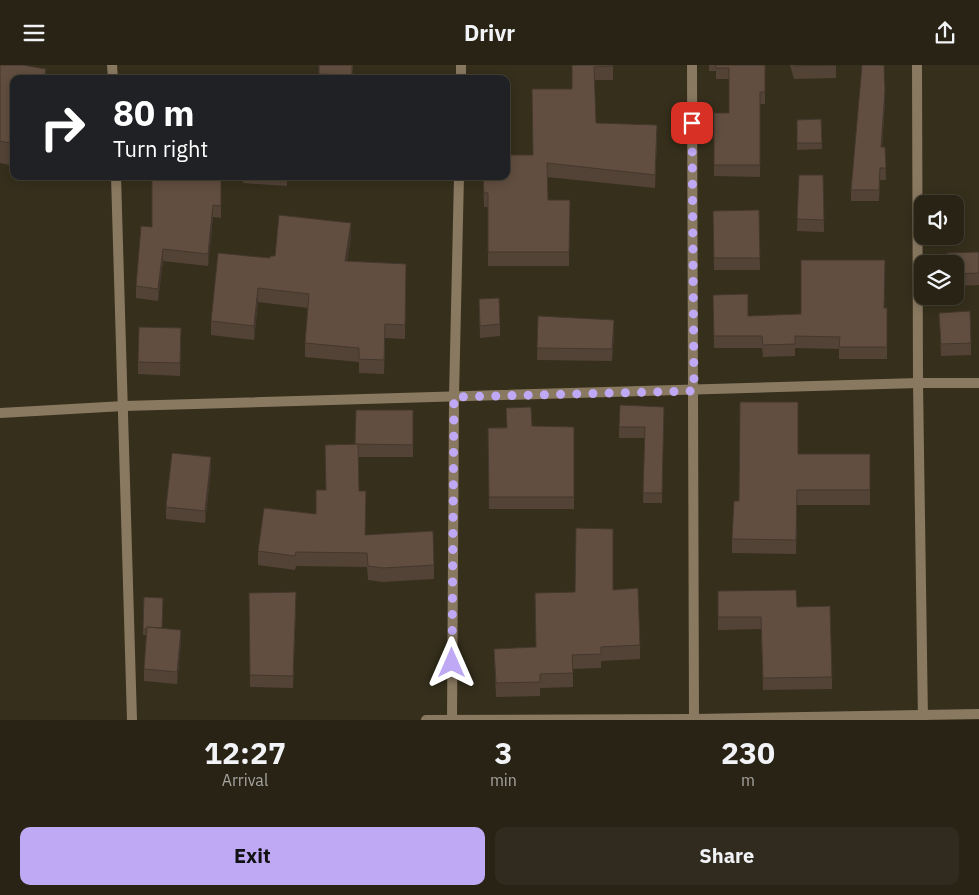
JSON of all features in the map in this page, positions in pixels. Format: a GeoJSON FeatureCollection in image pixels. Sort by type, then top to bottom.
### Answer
{"type":"FeatureCollection","features":[{"type":"Feature","properties":{"kind":"street"},"geometry":{"type":"LineString","coordinates":[[692,65],[694,720]]}},
{"type":"Feature","properties":{"kind":"street"},"geometry":{"type":"LineString","coordinates":[[917,65],[918,383],[923,717]]}},
{"type":"Feature","properties":{"kind":"street"},"geometry":{"type":"LineString","coordinates":[[116,180],[132,720]]}},
{"type":"Feature","properties":{"kind":"street"},"geometry":{"type":"LineString","coordinates":[[452,720],[454,397],[459,180]]}},
{"type":"Feature","properties":{"kind":"street"},"geometry":{"type":"LineString","coordinates":[[0,413],[124,406],[694,391],[918,383],[979,383]]}},
{"type":"Feature","properties":{"kind":"street"},"geometry":{"type":"LineString","coordinates":[[426,720],[694,720],[923,717],[979,714]]}},
{"type":"Feature","properties":{"kind":"building"},"geometry":{"type":"Polygon","coordinates":[[[0,65],[23,65],[46,69],[45,75],[10,75],[10,143],[0,141],[0,65]]]}},
{"type":"Feature","properties":{"kind":"building"},"geometry":{"type":"Polygon","coordinates":[[[319,65],[352,65],[352,75],[319,74],[319,65]]]}},
{"type":"Feature","properties":{"kind":"building"},"geometry":{"type":"Polygon","coordinates":[[[572,65],[613,65],[594,67],[596,123],[657,125],[655,175],[547,163],[548,200],[570,200],[569,252],[488,252],[488,193],[484,193],[483,180],[510,180],[510,155],[533,155],[532,89],[572,89],[572,65]]]}},
{"type":"Feature","properties":{"kind":"building"},"geometry":{"type":"Polygon","coordinates":[[[716,65],[765,65],[765,92],[760,92],[760,165],[714,165],[714,113],[729,113],[729,68],[716,68],[716,65]]]}},
{"type":"Feature","properties":{"kind":"building"},"geometry":{"type":"Polygon","coordinates":[[[794,65],[836,65],[794,66],[794,65]]]}},
{"type":"Feature","properties":{"kind":"building"},"geometry":{"type":"Polygon","coordinates":[[[862,65],[884,65],[885,91],[881,147],[885,147],[886,168],[880,168],[879,190],[851,190],[862,65]]]}},
{"type":"Feature","properties":{"kind":"building"},"geometry":{"type":"Polygon","coordinates":[[[821,119],[822,143],[797,143],[797,120],[821,119]]]}},
{"type":"Feature","properties":{"kind":"building"},"geometry":{"type":"Polygon","coordinates":[[[799,175],[823,175],[824,220],[797,219],[799,175]]]}},
{"type":"Feature","properties":{"kind":"building"},"geometry":{"type":"Polygon","coordinates":[[[152,180],[221,180],[221,206],[213,205],[208,254],[163,249],[158,289],[136,286],[141,226],[152,227],[152,180]]]}},
{"type":"Feature","properties":{"kind":"building"},"geometry":{"type":"Polygon","coordinates":[[[759,210],[760,258],[714,258],[713,211],[759,210]]]}},
{"type":"Feature","properties":{"kind":"building"},"geometry":{"type":"Polygon","coordinates":[[[279,215],[351,223],[345,261],[406,264],[405,325],[385,324],[384,360],[359,359],[359,348],[305,343],[309,294],[258,288],[254,326],[211,321],[218,253],[270,258],[270,256],[275,256],[279,215]]]}},
{"type":"Feature","properties":{"kind":"building"},"geometry":{"type":"Polygon","coordinates":[[[979,252],[979,273],[964,274],[964,255],[947,255],[947,253],[979,252]]]}},
{"type":"Feature","properties":{"kind":"building"},"geometry":{"type":"Polygon","coordinates":[[[801,260],[885,260],[884,308],[887,308],[887,347],[839,347],[840,337],[795,336],[795,344],[763,345],[762,336],[714,336],[713,295],[748,294],[748,316],[801,314],[801,260]]]}},
{"type":"Feature","properties":{"kind":"building"},"geometry":{"type":"Polygon","coordinates":[[[499,298],[500,324],[480,326],[479,299],[499,298]]]}},
{"type":"Feature","properties":{"kind":"building"},"geometry":{"type":"Polygon","coordinates":[[[970,311],[971,343],[941,344],[939,313],[970,311]]]}},
{"type":"Feature","properties":{"kind":"building"},"geometry":{"type":"Polygon","coordinates":[[[538,316],[614,320],[612,349],[537,348],[538,316]]]}},
{"type":"Feature","properties":{"kind":"building"},"geometry":{"type":"Polygon","coordinates":[[[139,327],[181,328],[180,363],[138,362],[139,327]]]}},
{"type":"Feature","properties":{"kind":"building"},"geometry":{"type":"Polygon","coordinates":[[[740,402],[798,402],[798,454],[870,454],[870,490],[797,490],[796,540],[732,539],[734,501],[739,501],[740,402]]]}},
{"type":"Feature","properties":{"kind":"building"},"geometry":{"type":"Polygon","coordinates":[[[620,405],[664,407],[662,493],[643,493],[645,427],[619,427],[620,405]]]}},
{"type":"Feature","properties":{"kind":"building"},"geometry":{"type":"Polygon","coordinates":[[[531,407],[532,426],[574,427],[574,497],[489,497],[488,428],[507,428],[506,408],[531,407]]]}},
{"type":"Feature","properties":{"kind":"building"},"geometry":{"type":"Polygon","coordinates":[[[356,410],[413,410],[413,445],[355,444],[356,410]]]}},
{"type":"Feature","properties":{"kind":"building"},"geometry":{"type":"Polygon","coordinates":[[[358,444],[359,491],[366,491],[365,535],[433,531],[434,565],[383,568],[368,566],[367,553],[296,552],[295,556],[258,551],[264,508],[316,514],[316,490],[326,490],[325,445],[358,444]]]}},
{"type":"Feature","properties":{"kind":"building"},"geometry":{"type":"Polygon","coordinates":[[[172,453],[211,457],[205,511],[166,507],[172,453]]]}},
{"type":"Feature","properties":{"kind":"building"},"geometry":{"type":"Polygon","coordinates":[[[576,528],[613,529],[613,590],[638,588],[640,645],[601,647],[601,654],[572,655],[573,673],[540,674],[540,682],[496,683],[494,649],[536,647],[535,593],[575,592],[576,528]]]}},
{"type":"Feature","properties":{"kind":"building"},"geometry":{"type":"Polygon","coordinates":[[[796,590],[797,607],[830,606],[832,677],[763,678],[761,617],[718,617],[718,591],[796,590]]]}},
{"type":"Feature","properties":{"kind":"building"},"geometry":{"type":"Polygon","coordinates":[[[296,592],[293,676],[250,675],[249,593],[296,592]]]}},
{"type":"Feature","properties":{"kind":"building"},"geometry":{"type":"Polygon","coordinates":[[[144,597],[163,598],[162,628],[147,627],[147,629],[143,629],[144,597]]]}},
{"type":"Feature","properties":{"kind":"building"},"geometry":{"type":"Polygon","coordinates":[[[147,627],[181,630],[177,672],[144,669],[147,627]]]}},
{"type":"Feature","properties":{"kind":"route"},"geometry":{"type":"LineString","coordinates":[[452,663],[454,397],[694,391],[692,123]]}}]}
